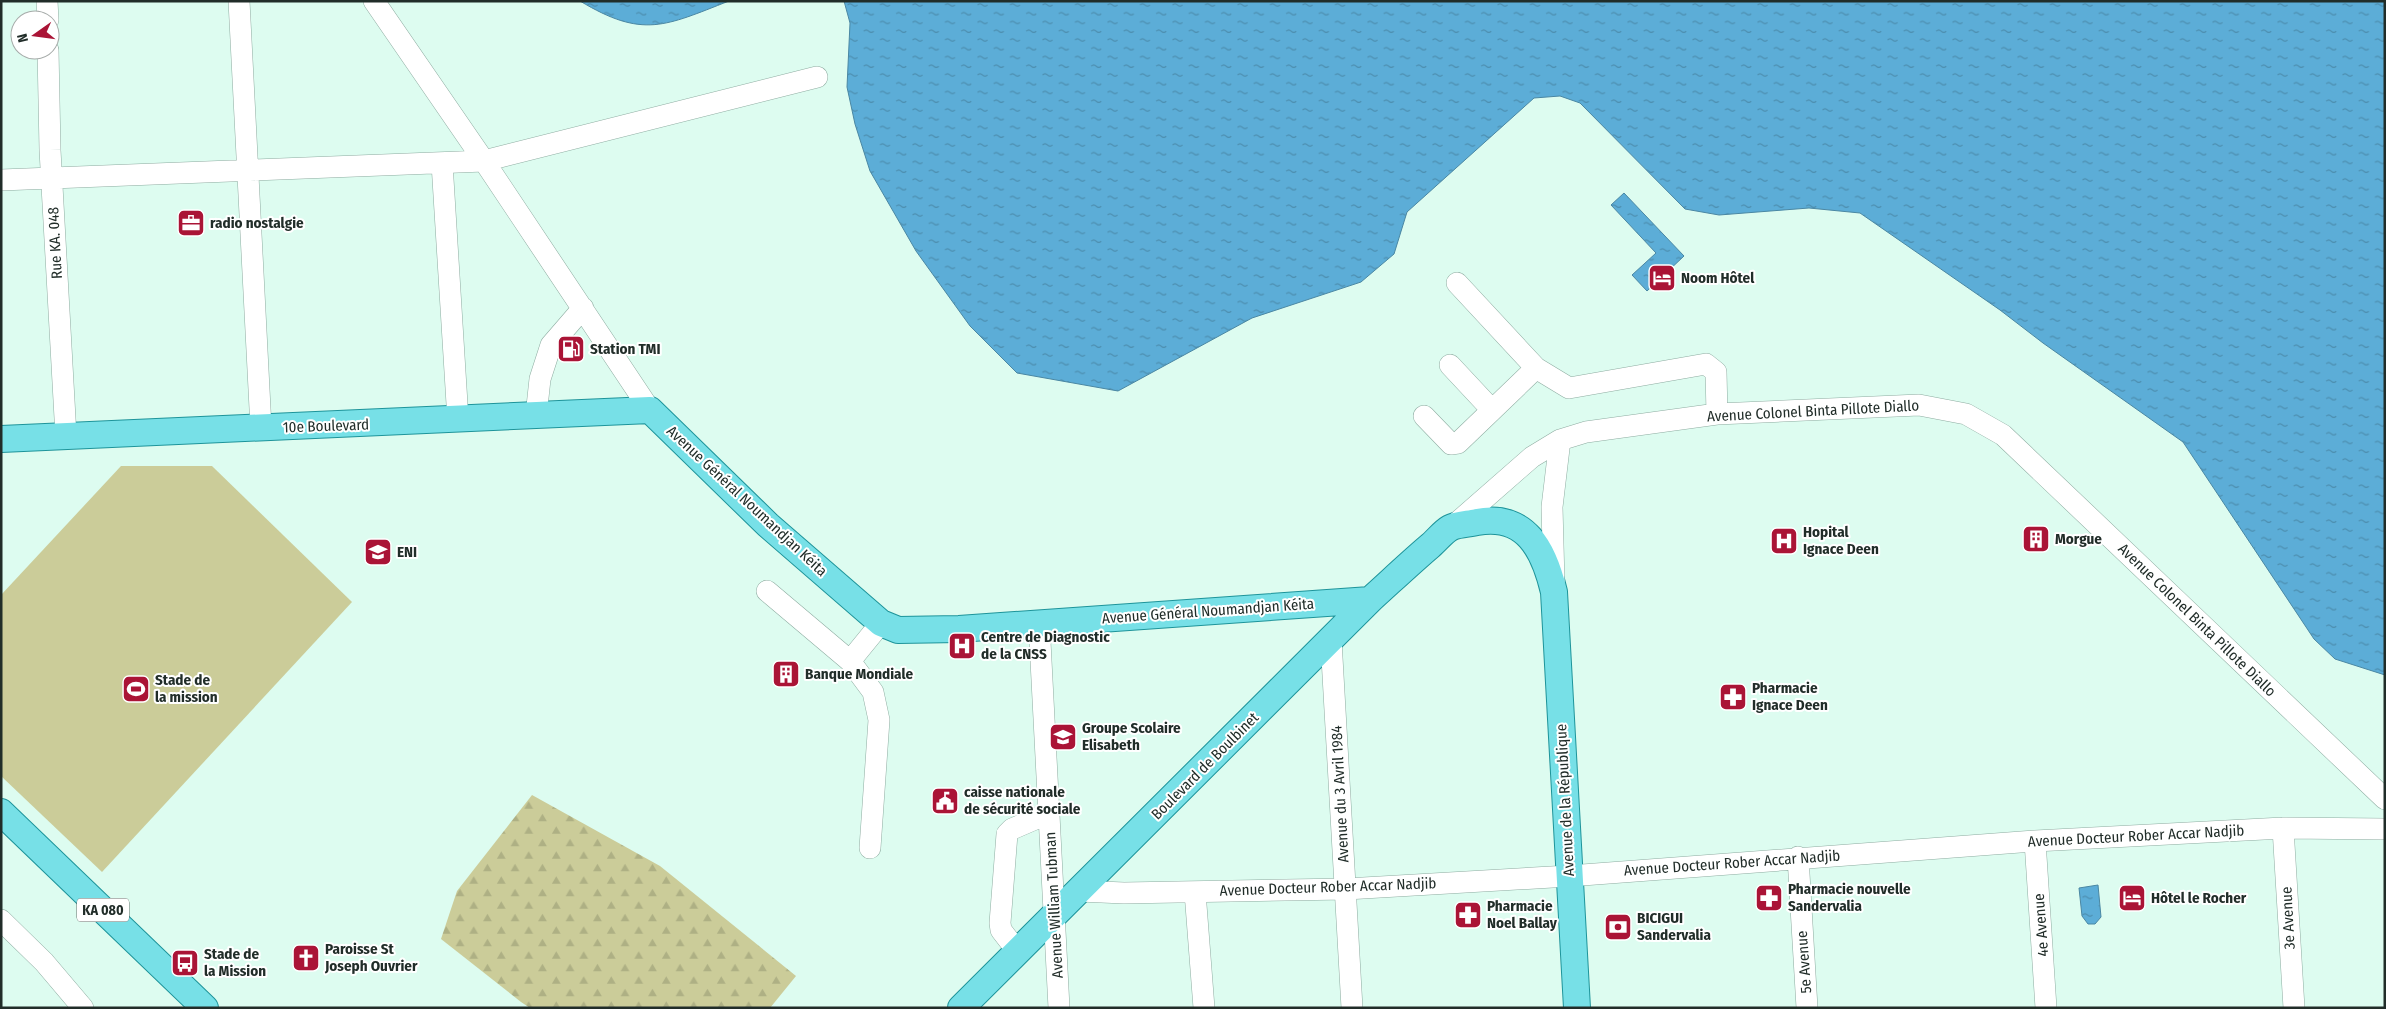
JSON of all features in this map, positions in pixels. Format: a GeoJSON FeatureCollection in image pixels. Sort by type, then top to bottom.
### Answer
{"type":"FeatureCollection","features":[{"type":"Feature","properties":{"kind":"main road","name":"10e Boulevard"},"geometry":{"type":"LineString","coordinates":[[1,439],[650,410]]}},
{"type":"Feature","properties":{"kind":"main road","name":"Avenue Général Noumandjan Kéita"},"geometry":{"type":"LineString","coordinates":[[650,410],[768,525],[881,622],[898,630],[1370,600]]}},
{"type":"Feature","properties":{"kind":"main road","name":"Avenue de la République"},"geometry":{"type":"LineString","coordinates":[[1452,527],[1488,520],[1504,520],[1517,527],[1537,546],[1544,558],[1554,592],[1577,1008]]}},
{"type":"Feature","properties":{"kind":"main road","name":"Boulevard de Boulbinet"},"geometry":{"type":"LineString","coordinates":[[961,1008],[1370,600],[1452,527]]}},
{"type":"Feature","properties":{"kind":"main road","name":"KA 080"},"geometry":{"type":"LineString","coordinates":[[1,812],[205,1008]]}},
{"type":"Feature","properties":{"kind":"street"},"geometry":{"type":"LineString","coordinates":[[239,1],[261,428]]}},
{"type":"Feature","properties":{"kind":"street"},"geometry":{"type":"LineString","coordinates":[[374,1],[484,161],[650,410]]}},
{"type":"Feature","properties":{"kind":"street","name":"Rue KA. 048"},"geometry":{"type":"LineString","coordinates":[[48,60],[51,178],[66,436]]}},
{"type":"Feature","properties":{"kind":"street"},"geometry":{"type":"LineString","coordinates":[[1,180],[484,161],[817,77]]}},
{"type":"Feature","properties":{"kind":"street"},"geometry":{"type":"LineString","coordinates":[[442,163],[458,420]]}},
{"type":"Feature","properties":{"kind":"street"},"geometry":{"type":"LineString","coordinates":[[1457,282],[1536,368],[1569,388],[1706,364],[1716,372],[1716,414]]}},
{"type":"Feature","properties":{"kind":"street"},"geometry":{"type":"LineString","coordinates":[[536,416],[540,379],[551,345],[583,308]]}},
{"type":"Feature","properties":{"kind":"street"},"geometry":{"type":"LineString","coordinates":[[1450,365],[1492,410]]}},
{"type":"Feature","properties":{"kind":"street"},"geometry":{"type":"LineString","coordinates":[[1424,416],[1451,444],[1458,443],[1536,368]]}},
{"type":"Feature","properties":{"kind":"street","name":"Avenue Colonel Binta Pillote Diallo"},"geometry":{"type":"LineString","coordinates":[[1452,527],[1532,457],[1560,440],[1586,432],[1716,414],[1919,404],[1966,414],[2004,435],[2385,800]]}},
{"type":"Feature","properties":{"kind":"street","name":"Avenue de la République"},"geometry":{"type":"LineString","coordinates":[[1554,592],[1552,507],[1560,440]]}},
{"type":"Feature","properties":{"kind":"street"},"geometry":{"type":"LineString","coordinates":[[767,592],[850,661],[873,692],[879,720],[870,848]]}},
{"type":"Feature","properties":{"kind":"street"},"geometry":{"type":"LineString","coordinates":[[850,661],[881,622]]}},
{"type":"Feature","properties":{"kind":"street","name":"Avenue William Tubman"},"geometry":{"type":"LineString","coordinates":[[1039,622],[1059,1008]]}},
{"type":"Feature","properties":{"kind":"street","name":"Avenue du 3 Avril 1984"},"geometry":{"type":"LineString","coordinates":[[1331,640],[1352,1008]]}},
{"type":"Feature","properties":{"kind":"street"},"geometry":{"type":"LineString","coordinates":[[1018,952],[1001,930],[1000,924],[1007,834],[1012,829],[1049,813]]}},
{"type":"Feature","properties":{"kind":"street","name":"Avenue Docteur Rober Accar Nadjib"},"geometry":{"type":"LineString","coordinates":[[1079,891],[1124,893],[1346,889],[1569,876],[1798,857],[2035,841],[2283,828],[2385,830]]}},
{"type":"Feature","properties":{"kind":"street","name":"3e Avenue"},"geometry":{"type":"LineString","coordinates":[[2283,828],[2294,1008]]}},
{"type":"Feature","properties":{"kind":"street","name":"4e Avenue"},"geometry":{"type":"LineString","coordinates":[[2035,841],[2046,1008]]}},
{"type":"Feature","properties":{"kind":"street","name":"5e Avenue"},"geometry":{"type":"LineString","coordinates":[[1798,857],[1807,1008]]}},
{"type":"Feature","properties":{"kind":"street"},"geometry":{"type":"LineString","coordinates":[[1195,892],[1204,1008]]}},
{"type":"Feature","properties":{"kind":"street"},"geometry":{"type":"LineString","coordinates":[[1,920],[44,962],[83,1008]]}},
{"type":"Feature","properties":{"kind":"green space","name":"Stade de la mission"},"geometry":{"type":"Polygon","coordinates":[[[121,466],[212,466],[352,602],[102,872],[1,776],[1,595],[121,466]]]}},
{"type":"Feature","properties":{"kind":"green space"},"geometry":{"type":"Polygon","coordinates":[[[532,795],[660,866],[796,976],[770,1008],[530,1008],[521,1002],[441,939],[457,891],[532,795]]]}},
{"type":"Feature","properties":{"kind":"water"},"geometry":{"type":"Polygon","coordinates":[[[580,1],[729,1],[688,17],[654,25],[621,21],[580,1]]]}},
{"type":"Feature","properties":{"kind":"water"},"geometry":{"type":"Polygon","coordinates":[[[844,1],[2385,1],[2385,675],[2335,659],[2314,639],[2183,442],[2043,343],[2000,310],[1860,213],[1809,208],[1719,215],[1685,209],[1580,103],[1560,96],[1534,98],[1407,212],[1394,254],[1361,282],[1252,318],[1118,391],[1017,373],[970,326],[916,251],[870,171],[855,124],[847,87],[850,23],[844,1]]]}},
{"type":"Feature","properties":{"kind":"water"},"geometry":{"type":"Polygon","coordinates":[[[1624,193],[1684,256],[1647,291],[1632,275],[1656,253],[1611,205],[1624,193]]]}},
{"type":"Feature","properties":{"kind":"water"},"geometry":{"type":"Polygon","coordinates":[[[2098,885],[2101,917],[2095,924],[2088,924],[2082,916],[2079,888],[2098,885]]]}},
{"type":"Feature","properties":{"kind":"place","name":"radio nostalgie"},"geometry":{"type":"Point","coordinates":[191,223]}},
{"type":"Feature","properties":{"kind":"place","name":"Noom Hôtel"},"geometry":{"type":"Point","coordinates":[1662,278]}},
{"type":"Feature","properties":{"kind":"place","name":"Station TMI"},"geometry":{"type":"Point","coordinates":[571,349]}},
{"type":"Feature","properties":{"kind":"place","name":"Morgue"},"geometry":{"type":"Point","coordinates":[2036,539]}},
{"type":"Feature","properties":{"kind":"place","name":"Hopital Ignace Deen"},"geometry":{"type":"Point","coordinates":[1784,541]}},
{"type":"Feature","properties":{"kind":"place","name":"ENI"},"geometry":{"type":"Point","coordinates":[378,552]}},
{"type":"Feature","properties":{"kind":"place","name":"Centre de Diagnostic de la CNSS"},"geometry":{"type":"Point","coordinates":[962,646]}},
{"type":"Feature","properties":{"kind":"place","name":"Banque Mondiale"},"geometry":{"type":"Point","coordinates":[786,674]}},
{"type":"Feature","properties":{"kind":"place","name":"Stade de la mission"},"geometry":{"type":"Point","coordinates":[136,689]}},
{"type":"Feature","properties":{"kind":"place","name":"Pharmacie Ignace Deen"},"geometry":{"type":"Point","coordinates":[1733,697]}},
{"type":"Feature","properties":{"kind":"place","name":"Groupe Scolaire Elisabeth"},"geometry":{"type":"Point","coordinates":[1063,737]}},
{"type":"Feature","properties":{"kind":"place","name":"caisse nationale de sécurité sociale"},"geometry":{"type":"Point","coordinates":[945,801]}},
{"type":"Feature","properties":{"kind":"place","name":"Pharmacie nouvelle Sandervalia"},"geometry":{"type":"Point","coordinates":[1769,898]}},
{"type":"Feature","properties":{"kind":"place","name":"Hôtel le Rocher"},"geometry":{"type":"Point","coordinates":[2132,898]}},
{"type":"Feature","properties":{"kind":"place","name":"Pharmacie Noel Ballay"},"geometry":{"type":"Point","coordinates":[1468,915]}},
{"type":"Feature","properties":{"kind":"place","name":"BICIGUI Sandervalia"},"geometry":{"type":"Point","coordinates":[1618,927]}},
{"type":"Feature","properties":{"kind":"place","name":"Paroisse St Joseph Ouvrier"},"geometry":{"type":"Point","coordinates":[306,958]}},
{"type":"Feature","properties":{"kind":"place","name":"Stade de la Mission"},"geometry":{"type":"Point","coordinates":[185,963]}}]}
